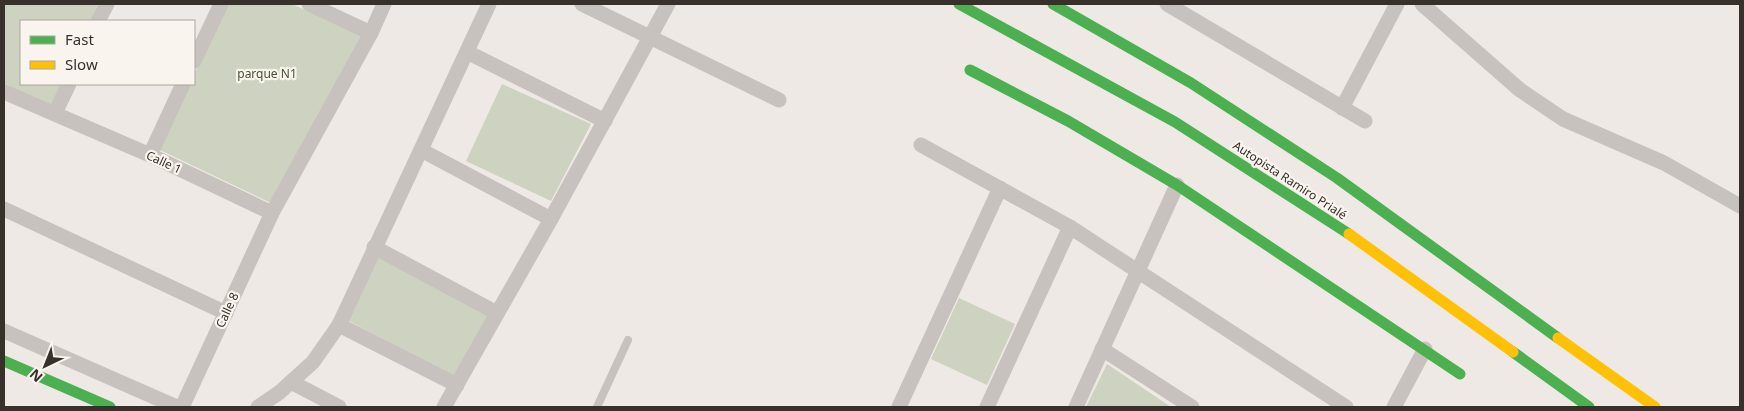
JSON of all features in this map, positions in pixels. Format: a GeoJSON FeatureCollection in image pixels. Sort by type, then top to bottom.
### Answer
{"type":"FeatureCollection","features":[{"type":"Feature","properties":{"kind":"main road","name":"Autopista Ramiro Prialé"},"geometry":{"type":"LineString","coordinates":[[959,4],[1175,122],[1312,209],[1589,407]]}},
{"type":"Feature","properties":{"kind":"main road","name":"Autopista Ramiro Prialé"},"geometry":{"type":"LineString","coordinates":[[1053,4],[1191,83],[1337,178],[1655,407]]}},
{"type":"Feature","properties":{"kind":"main road"},"geometry":{"type":"LineString","coordinates":[[970,70],[1068,121],[1177,185],[1460,374]]}},
{"type":"Feature","properties":{"kind":"main road"},"geometry":{"type":"LineString","coordinates":[[4,361],[110,407]]}},
{"type":"Feature","properties":{"kind":"street"},"geometry":{"type":"LineString","coordinates":[[98,20],[106,4]]}},
{"type":"Feature","properties":{"kind":"street"},"geometry":{"type":"LineString","coordinates":[[195,59],[220,4]]}},
{"type":"Feature","properties":{"kind":"street"},"geometry":{"type":"LineString","coordinates":[[309,4],[371,33]]}},
{"type":"Feature","properties":{"kind":"street","name":"Calle 8"},"geometry":{"type":"LineString","coordinates":[[182,407],[272,213],[371,33],[384,4]]}},
{"type":"Feature","properties":{"kind":"street"},"geometry":{"type":"LineString","coordinates":[[258,407],[291,382],[313,362],[339,326],[374,247],[489,4]]}},
{"type":"Feature","properties":{"kind":"street"},"geometry":{"type":"LineString","coordinates":[[582,4],[779,100]]}},
{"type":"Feature","properties":{"kind":"street"},"geometry":{"type":"LineString","coordinates":[[444,407],[551,219],[668,4]]}},
{"type":"Feature","properties":{"kind":"street"},"geometry":{"type":"LineString","coordinates":[[1167,4],[1365,122]]}},
{"type":"Feature","properties":{"kind":"street"},"geometry":{"type":"LineString","coordinates":[[1342,108],[1397,4]]}},
{"type":"Feature","properties":{"kind":"street"},"geometry":{"type":"LineString","coordinates":[[1422,4],[1520,90],[1563,119],[1664,163],[1740,206]]}},
{"type":"Feature","properties":{"kind":"street"},"geometry":{"type":"LineString","coordinates":[[467,52],[605,121]]}},
{"type":"Feature","properties":{"kind":"street"},"geometry":{"type":"LineString","coordinates":[[55,113],[69,85]]}},
{"type":"Feature","properties":{"kind":"street"},"geometry":{"type":"LineString","coordinates":[[150,155],[183,85]]}},
{"type":"Feature","properties":{"kind":"street","name":"Calle 1"},"geometry":{"type":"LineString","coordinates":[[4,92],[150,155],[272,213]]}},
{"type":"Feature","properties":{"kind":"street"},"geometry":{"type":"LineString","coordinates":[[920,145],[1070,227],[1346,407]]}},
{"type":"Feature","properties":{"kind":"street"},"geometry":{"type":"LineString","coordinates":[[421,150],[551,219]]}},
{"type":"Feature","properties":{"kind":"street"},"geometry":{"type":"LineString","coordinates":[[1076,407],[1177,185]]}},
{"type":"Feature","properties":{"kind":"street"},"geometry":{"type":"LineString","coordinates":[[899,407],[1000,188]]}},
{"type":"Feature","properties":{"kind":"street"},"geometry":{"type":"LineString","coordinates":[[4,209],[226,313]]}},
{"type":"Feature","properties":{"kind":"street"},"geometry":{"type":"LineString","coordinates":[[987,407],[1070,227]]}},
{"type":"Feature","properties":{"kind":"street"},"geometry":{"type":"LineString","coordinates":[[374,247],[497,313]]}},
{"type":"Feature","properties":{"kind":"street"},"geometry":{"type":"LineString","coordinates":[[339,326],[457,385]]}},
{"type":"Feature","properties":{"kind":"street"},"geometry":{"type":"LineString","coordinates":[[4,332],[177,407]]}},
{"type":"Feature","properties":{"kind":"street"},"geometry":{"type":"LineString","coordinates":[[1102,349],[1192,407]]}},
{"type":"Feature","properties":{"kind":"street"},"geometry":{"type":"LineString","coordinates":[[1394,407],[1425,349]]}},
{"type":"Feature","properties":{"kind":"street"},"geometry":{"type":"LineString","coordinates":[[291,382],[339,407]]}},
{"type":"Feature","properties":{"kind":"lane"},"geometry":{"type":"LineString","coordinates":[[596,407],[628,340]]}},
{"type":"Feature","properties":{"kind":"green space"},"geometry":{"type":"Polygon","coordinates":[[[4,4],[98,4],[90,20],[20,20],[20,85],[61,85],[51,105],[4,85],[4,4]]]}},
{"type":"Feature","properties":{"kind":"green space","name":"parque N1"},"geometry":{"type":"Polygon","coordinates":[[[227,4],[292,4],[362,36],[271,203],[158,149],[189,85],[195,85],[195,72],[227,4]]]}},
{"type":"Feature","properties":{"kind":"green space"},"geometry":{"type":"Polygon","coordinates":[[[502,84],[591,124],[551,201],[466,161],[502,84]]]}},
{"type":"Feature","properties":{"kind":"green space"},"geometry":{"type":"Polygon","coordinates":[[[379,255],[490,315],[454,377],[349,321],[379,255]]]}},
{"type":"Feature","properties":{"kind":"green space"},"geometry":{"type":"Polygon","coordinates":[[[959,298],[1015,324],[987,385],[931,359],[959,298]]]}},
{"type":"Feature","properties":{"kind":"green space"},"geometry":{"type":"Polygon","coordinates":[[[1107,364],[1171,407],[1086,407],[1107,364]]]}},
{"type":"Feature","properties":{"kind":"traffic: fast"},"geometry":{"type":"LineString","coordinates":[[959,4],[1175,122],[1349,234]]}},
{"type":"Feature","properties":{"kind":"traffic: fast"},"geometry":{"type":"LineString","coordinates":[[1053,4],[1191,83],[1337,178],[1558,338]]}},
{"type":"Feature","properties":{"kind":"traffic: fast"},"geometry":{"type":"LineString","coordinates":[[970,70],[1068,121],[1177,185],[1460,374]]}},
{"type":"Feature","properties":{"kind":"traffic: fast"},"geometry":{"type":"LineString","coordinates":[[1513,352],[1589,407]]}},
{"type":"Feature","properties":{"kind":"traffic: fast"},"geometry":{"type":"LineString","coordinates":[[4,361],[110,407]]}},
{"type":"Feature","properties":{"kind":"traffic: slow"},"geometry":{"type":"LineString","coordinates":[[1349,234],[1513,352]]}},
{"type":"Feature","properties":{"kind":"traffic: slow"},"geometry":{"type":"LineString","coordinates":[[1558,338],[1655,407]]}}]}
